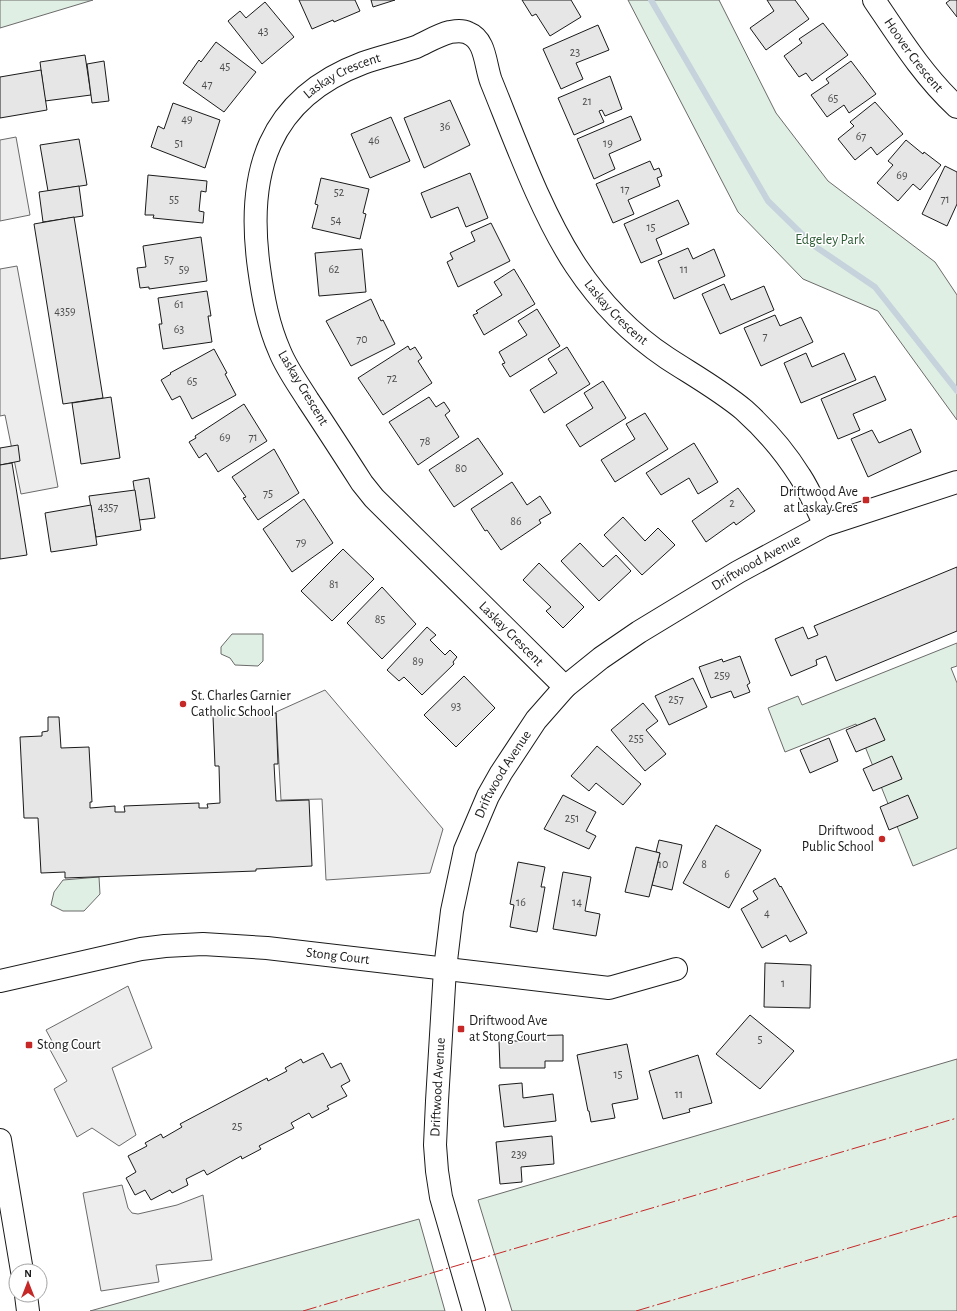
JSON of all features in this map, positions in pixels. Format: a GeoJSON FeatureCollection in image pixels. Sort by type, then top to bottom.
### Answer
{"type":"FeatureCollection","features":[{"type":"Feature","properties":{"kind":"street","name":"Hoover Crescent"},"geometry":{"type":"LineString","coordinates":[[874,0],[903,42],[944,95],[957,106]]}},
{"type":"Feature","properties":{"kind":"street","name":"Laskay Crescent"},"geometry":{"type":"LineString","coordinates":[[564,687],[374,498],[362,483],[280,353],[265,310],[262,294],[254,224],[256,200],[263,161],[276,132],[294,106],[316,86],[340,72],[418,46],[448,33],[465,31],[479,41],[490,78],[542,202],[564,246],[584,277],[602,300],[632,330],[664,356],[728,398],[758,425],[782,451],[800,476],[825,526]]}},
{"type":"Feature","properties":{"kind":"street","name":"Driftwood Avenue"},"geometry":{"type":"LineString","coordinates":[[474,1311],[441,1197],[436,1171],[436,1130],[445,969],[449,929],[465,850],[488,796],[516,749],[536,720],[564,687],[620,645],[679,607],[738,572],[825,526],[957,482]]}},
{"type":"Feature","properties":{"kind":"street","name":"Stong Court"},"geometry":{"type":"LineString","coordinates":[[0,981],[141,949],[203,944],[267,948],[609,988],[676,969]]}},
{"type":"Feature","properties":{"kind":"street"},"geometry":{"type":"LineString","coordinates":[[0,1140],[21,1263]]}},
{"type":"Feature","properties":{"kind":"green space"},"geometry":{"type":"Polygon","coordinates":[[[0,0],[93,0],[0,28],[0,0]]]}},
{"type":"Feature","properties":{"kind":"green space","name":"Edgeley Park"},"geometry":{"type":"Polygon","coordinates":[[[628,0],[719,0],[776,113],[828,181],[935,262],[957,295],[957,420],[878,311],[803,279],[738,212],[628,0]]]}},
{"type":"Feature","properties":{"kind":"green space"},"geometry":{"type":"Polygon","coordinates":[[[232,634],[263,634],[263,661],[258,666],[235,665],[230,658],[221,654],[221,647],[232,634]]]}},
{"type":"Feature","properties":{"kind":"green space"},"geometry":{"type":"Polygon","coordinates":[[[957,643],[957,666],[951,668],[957,683],[957,848],[913,866],[856,724],[785,752],[768,708],[798,696],[802,705],[957,643]]]}},
{"type":"Feature","properties":{"kind":"green space"},"geometry":{"type":"Polygon","coordinates":[[[99,877],[100,894],[84,911],[63,911],[51,905],[54,892],[63,880],[99,877]]]}},
{"type":"Feature","properties":{"kind":"green space"},"geometry":{"type":"Polygon","coordinates":[[[957,1059],[957,1311],[512,1311],[478,1200],[957,1059]]]}},
{"type":"Feature","properties":{"kind":"green space"},"geometry":{"type":"Polygon","coordinates":[[[419,1219],[445,1311],[90,1311],[419,1219]]]}},
{"type":"Feature","properties":{"kind":"shaded area"},"geometry":{"type":"Polygon","coordinates":[[[16,137],[30,215],[0,221],[0,140],[16,137]]]}},
{"type":"Feature","properties":{"kind":"shaded area"},"geometry":{"type":"Polygon","coordinates":[[[17,266],[58,487],[21,494],[5,415],[0,416],[0,269],[17,266]]]}},
{"type":"Feature","properties":{"kind":"shaded area"},"geometry":{"type":"Polygon","coordinates":[[[325,690],[443,829],[430,873],[326,880],[322,799],[281,800],[276,712],[325,690]]]}},
{"type":"Feature","properties":{"kind":"shaded area"},"geometry":{"type":"Polygon","coordinates":[[[128,986],[152,1048],[112,1068],[136,1135],[119,1146],[92,1128],[77,1137],[54,1089],[67,1081],[48,1046],[53,1043],[46,1030],[128,986]]]}},
{"type":"Feature","properties":{"kind":"shaded area"},"geometry":{"type":"Polygon","coordinates":[[[122,1185],[128,1208],[132,1213],[138,1214],[177,1205],[203,1195],[212,1260],[156,1265],[159,1282],[101,1291],[83,1193],[122,1185]]]}},
{"type":"Feature","properties":{"kind":"building"},"geometry":{"type":"Polygon","coordinates":[[[299,0],[355,0],[360,11],[312,29],[299,0]]]}},
{"type":"Feature","properties":{"kind":"building"},"geometry":{"type":"Polygon","coordinates":[[[371,0],[395,0],[373,7],[371,0]]]}},
{"type":"Feature","properties":{"kind":"building"},"geometry":{"type":"Polygon","coordinates":[[[522,0],[571,0],[581,17],[550,36],[536,14],[532,16],[522,0]]]}},
{"type":"Feature","properties":{"kind":"building"},"geometry":{"type":"Polygon","coordinates":[[[767,0],[795,0],[809,19],[766,50],[750,28],[774,11],[767,0]]]}},
{"type":"Feature","properties":{"kind":"building"},"geometry":{"type":"Polygon","coordinates":[[[950,0],[957,0],[957,17],[946,3],[950,0]]]}},
{"type":"Feature","properties":{"kind":"building"},"geometry":{"type":"Polygon","coordinates":[[[265,2],[294,37],[262,64],[228,21],[240,11],[246,18],[265,2]]]}},
{"type":"Feature","properties":{"kind":"building"},"geometry":{"type":"Polygon","coordinates":[[[823,23],[848,55],[812,81],[806,73],[799,77],[784,56],[802,43],[799,39],[823,23]]]}},
{"type":"Feature","properties":{"kind":"building"},"geometry":{"type":"Polygon","coordinates":[[[598,25],[609,50],[576,63],[583,79],[561,89],[543,49],[598,25]]]}},
{"type":"Feature","properties":{"kind":"building"},"geometry":{"type":"Polygon","coordinates":[[[216,42],[256,72],[224,112],[183,83],[199,60],[201,62],[216,42]]]}},
{"type":"Feature","properties":{"kind":"building"},"geometry":{"type":"Polygon","coordinates":[[[85,55],[91,95],[45,101],[40,62],[85,55]]]}},
{"type":"Feature","properties":{"kind":"building"},"geometry":{"type":"Polygon","coordinates":[[[104,61],[109,101],[92,103],[87,64],[104,61]]]}},
{"type":"Feature","properties":{"kind":"building"},"geometry":{"type":"Polygon","coordinates":[[[851,61],[876,94],[849,113],[844,105],[827,117],[811,95],[829,83],[826,79],[851,61]]]}},
{"type":"Feature","properties":{"kind":"building"},"geometry":{"type":"Polygon","coordinates":[[[41,70],[47,110],[0,118],[0,77],[41,70]]]}},
{"type":"Feature","properties":{"kind":"building"},"geometry":{"type":"Polygon","coordinates":[[[610,76],[622,109],[605,116],[602,110],[599,111],[604,122],[574,135],[558,98],[610,76]]]}},
{"type":"Feature","properties":{"kind":"building"},"geometry":{"type":"Polygon","coordinates":[[[450,100],[470,145],[424,168],[404,118],[450,100]]]}},
{"type":"Feature","properties":{"kind":"building"},"geometry":{"type":"Polygon","coordinates":[[[875,102],[903,134],[877,155],[871,147],[855,160],[838,139],[854,126],[850,122],[875,102]]]}},
{"type":"Feature","properties":{"kind":"building"},"geometry":{"type":"Polygon","coordinates":[[[173,103],[220,120],[205,168],[151,147],[158,126],[164,129],[173,103]]]}},
{"type":"Feature","properties":{"kind":"building"},"geometry":{"type":"Polygon","coordinates":[[[631,116],[641,140],[609,154],[615,169],[594,179],[577,139],[631,116]]]}},
{"type":"Feature","properties":{"kind":"building"},"geometry":{"type":"Polygon","coordinates":[[[391,117],[410,161],[370,178],[351,134],[391,117]]]}},
{"type":"Feature","properties":{"kind":"building"},"geometry":{"type":"Polygon","coordinates":[[[79,139],[87,185],[48,191],[40,145],[79,139]]]}},
{"type":"Feature","properties":{"kind":"building"},"geometry":{"type":"Polygon","coordinates":[[[906,140],[923,154],[924,152],[941,165],[920,190],[913,184],[898,201],[877,183],[893,165],[888,161],[906,140]]]}},
{"type":"Feature","properties":{"kind":"building"},"geometry":{"type":"Polygon","coordinates":[[[650,161],[654,170],[659,168],[662,176],[657,178],[660,186],[628,200],[634,214],[613,223],[596,184],[650,161]]]}},
{"type":"Feature","properties":{"kind":"building"},"geometry":{"type":"Polygon","coordinates":[[[945,166],[957,172],[957,204],[947,226],[922,214],[945,166]]]}},
{"type":"Feature","properties":{"kind":"building"},"geometry":{"type":"Polygon","coordinates":[[[470,173],[488,218],[466,227],[458,207],[431,218],[421,193],[470,173]]]}},
{"type":"Feature","properties":{"kind":"building"},"geometry":{"type":"Polygon","coordinates":[[[148,175],[207,181],[206,192],[201,191],[199,211],[204,212],[203,223],[153,218],[154,215],[145,215],[148,175]]]}},
{"type":"Feature","properties":{"kind":"building"},"geometry":{"type":"Polygon","coordinates":[[[321,178],[369,189],[363,213],[366,214],[360,239],[312,228],[318,205],[315,204],[321,178]]]}},
{"type":"Feature","properties":{"kind":"building"},"geometry":{"type":"Polygon","coordinates":[[[79,186],[83,216],[43,222],[39,192],[79,186]]]}},
{"type":"Feature","properties":{"kind":"building"},"geometry":{"type":"Polygon","coordinates":[[[678,200],[689,224],[656,239],[662,254],[641,263],[624,224],[678,200]]]}},
{"type":"Feature","properties":{"kind":"building"},"geometry":{"type":"Polygon","coordinates":[[[74,217],[103,398],[63,404],[34,224],[74,217]]]}},
{"type":"Feature","properties":{"kind":"building"},"geometry":{"type":"Polygon","coordinates":[[[491,223],[510,261],[458,287],[447,262],[453,259],[450,253],[475,241],[471,232],[491,223]]]}},
{"type":"Feature","properties":{"kind":"building"},"geometry":{"type":"Polygon","coordinates":[[[201,237],[207,281],[149,289],[149,287],[140,288],[137,268],[146,267],[143,246],[201,237]]]}},
{"type":"Feature","properties":{"kind":"building"},"geometry":{"type":"Polygon","coordinates":[[[688,248],[693,259],[714,249],[725,276],[674,299],[658,261],[688,248]]]}},
{"type":"Feature","properties":{"kind":"building"},"geometry":{"type":"Polygon","coordinates":[[[362,249],[366,292],[319,296],[315,253],[362,249]]]}},
{"type":"Feature","properties":{"kind":"building"},"geometry":{"type":"Polygon","coordinates":[[[514,269],[535,304],[484,335],[473,315],[478,313],[476,311],[502,295],[494,282],[514,269]]]}},
{"type":"Feature","properties":{"kind":"building"},"geometry":{"type":"Polygon","coordinates":[[[724,284],[731,300],[764,286],[774,310],[720,334],[702,294],[724,284]]]}},
{"type":"Feature","properties":{"kind":"building"},"geometry":{"type":"Polygon","coordinates":[[[207,291],[211,316],[208,316],[212,342],[163,349],[159,324],[162,324],[158,298],[207,291]]]}},
{"type":"Feature","properties":{"kind":"building"},"geometry":{"type":"Polygon","coordinates":[[[371,299],[381,321],[383,320],[395,344],[351,366],[326,321],[371,299]]]}},
{"type":"Feature","properties":{"kind":"building"},"geometry":{"type":"Polygon","coordinates":[[[537,309],[560,346],[510,377],[502,364],[505,363],[499,352],[527,335],[518,321],[537,309]]]}},
{"type":"Feature","properties":{"kind":"building"},"geometry":{"type":"Polygon","coordinates":[[[775,315],[780,326],[801,317],[813,342],[761,366],[744,328],[775,315]]]}},
{"type":"Feature","properties":{"kind":"building"},"geometry":{"type":"Polygon","coordinates":[[[408,346],[410,350],[415,347],[422,358],[418,361],[432,383],[383,415],[358,378],[408,346]]]}},
{"type":"Feature","properties":{"kind":"building"},"geometry":{"type":"Polygon","coordinates":[[[567,347],[590,384],[544,413],[530,390],[557,373],[548,359],[567,347]]]}},
{"type":"Feature","properties":{"kind":"building"},"geometry":{"type":"Polygon","coordinates":[[[214,349],[227,373],[225,374],[236,395],[192,419],[180,396],[172,400],[161,380],[171,374],[170,373],[214,349]]]}},
{"type":"Feature","properties":{"kind":"building"},"geometry":{"type":"Polygon","coordinates":[[[806,353],[812,367],[844,353],[856,380],[801,403],[784,363],[806,353]]]}},
{"type":"Feature","properties":{"kind":"building"},"geometry":{"type":"Polygon","coordinates":[[[875,376],[886,400],[853,414],[860,430],[838,439],[821,399],[875,376]]]}},
{"type":"Feature","properties":{"kind":"building"},"geometry":{"type":"Polygon","coordinates":[[[603,381],[626,418],[580,447],[566,425],[593,408],[584,393],[603,381]]]}},
{"type":"Feature","properties":{"kind":"building"},"geometry":{"type":"Polygon","coordinates":[[[111,397],[120,458],[81,464],[72,403],[111,397]]]}},
{"type":"Feature","properties":{"kind":"building"},"geometry":{"type":"Polygon","coordinates":[[[429,397],[436,407],[444,402],[450,411],[445,415],[459,437],[418,465],[389,422],[429,397]]]}},
{"type":"Feature","properties":{"kind":"building"},"geometry":{"type":"Polygon","coordinates":[[[244,404],[267,441],[218,472],[206,453],[199,458],[189,442],[196,438],[195,436],[244,404]]]}},
{"type":"Feature","properties":{"kind":"building"},"geometry":{"type":"Polygon","coordinates":[[[645,413],[668,449],[615,482],[601,460],[635,439],[626,424],[645,413]]]}},
{"type":"Feature","properties":{"kind":"building"},"geometry":{"type":"Polygon","coordinates":[[[911,429],[921,452],[868,477],[851,439],[872,430],[879,443],[911,429]]]}},
{"type":"Feature","properties":{"kind":"building"},"geometry":{"type":"Polygon","coordinates":[[[478,438],[503,474],[454,507],[429,470],[478,438]]]}},
{"type":"Feature","properties":{"kind":"building"},"geometry":{"type":"Polygon","coordinates":[[[694,443],[718,482],[698,494],[689,478],[661,495],[646,473],[694,443]]]}},
{"type":"Feature","properties":{"kind":"building"},"geometry":{"type":"Polygon","coordinates":[[[18,445],[20,461],[0,465],[0,448],[18,445]]]}},
{"type":"Feature","properties":{"kind":"building"},"geometry":{"type":"Polygon","coordinates":[[[274,449],[299,493],[258,520],[243,498],[246,497],[232,477],[274,449]]]}},
{"type":"Feature","properties":{"kind":"building"},"geometry":{"type":"Polygon","coordinates":[[[12,463],[27,555],[0,559],[0,465],[12,463]]]}},
{"type":"Feature","properties":{"kind":"building"},"geometry":{"type":"Polygon","coordinates":[[[149,478],[155,518],[139,520],[133,481],[149,478]]]}},
{"type":"Feature","properties":{"kind":"building"},"geometry":{"type":"Polygon","coordinates":[[[512,482],[527,505],[540,496],[551,513],[539,520],[541,523],[501,550],[487,530],[485,531],[471,509],[512,482]]]}},
{"type":"Feature","properties":{"kind":"building"},"geometry":{"type":"Polygon","coordinates":[[[738,488],[755,511],[736,525],[734,522],[706,542],[692,521],[738,488]]]}},
{"type":"Feature","properties":{"kind":"building"},"geometry":{"type":"Polygon","coordinates":[[[135,490],[141,530],[96,537],[89,496],[135,490]]]}},
{"type":"Feature","properties":{"kind":"building"},"geometry":{"type":"Polygon","coordinates":[[[304,499],[333,543],[292,572],[263,529],[304,499]]]}},
{"type":"Feature","properties":{"kind":"building"},"geometry":{"type":"Polygon","coordinates":[[[91,505],[97,545],[51,552],[45,513],[91,505]]]}},
{"type":"Feature","properties":{"kind":"building"},"geometry":{"type":"Polygon","coordinates":[[[623,517],[645,541],[658,528],[675,545],[642,575],[604,535],[623,517]]]}},
{"type":"Feature","properties":{"kind":"building"},"geometry":{"type":"Polygon","coordinates":[[[580,543],[603,567],[616,555],[631,571],[599,601],[561,561],[580,543]]]}},
{"type":"Feature","properties":{"kind":"building"},"geometry":{"type":"Polygon","coordinates":[[[343,549],[374,579],[332,621],[301,591],[343,549]]]}},
{"type":"Feature","properties":{"kind":"building"},"geometry":{"type":"Polygon","coordinates":[[[539,563],[584,607],[563,628],[546,611],[551,607],[523,580],[539,563]]]}},
{"type":"Feature","properties":{"kind":"building"},"geometry":{"type":"Polygon","coordinates":[[[957,567],[957,631],[836,681],[826,656],[816,660],[817,665],[791,676],[775,639],[803,627],[808,639],[818,635],[814,626],[957,567]]]}},
{"type":"Feature","properties":{"kind":"building"},"geometry":{"type":"Polygon","coordinates":[[[382,587],[416,624],[382,659],[347,623],[382,587]]]}},
{"type":"Feature","properties":{"kind":"building"},"geometry":{"type":"Polygon","coordinates":[[[427,627],[436,635],[430,640],[445,655],[450,650],[457,657],[453,662],[454,664],[422,695],[404,677],[399,681],[387,670],[427,627]]]}},
{"type":"Feature","properties":{"kind":"building"},"geometry":{"type":"Polygon","coordinates":[[[740,656],[750,683],[747,685],[750,692],[734,698],[731,691],[711,698],[699,667],[722,659],[723,662],[740,656]]]}},
{"type":"Feature","properties":{"kind":"building"},"geometry":{"type":"Polygon","coordinates":[[[464,676],[495,708],[456,747],[424,715],[464,676]]]}},
{"type":"Feature","properties":{"kind":"building"},"geometry":{"type":"Polygon","coordinates":[[[693,678],[707,707],[669,725],[655,696],[693,678]]]}},
{"type":"Feature","properties":{"kind":"building"},"geometry":{"type":"Polygon","coordinates":[[[643,703],[658,721],[646,730],[666,754],[645,771],[611,730],[643,703]]]}},
{"type":"Feature","properties":{"kind":"building"},"geometry":{"type":"Polygon","coordinates":[[[276,713],[278,764],[274,764],[276,801],[309,800],[312,866],[256,869],[256,871],[65,878],[65,872],[41,873],[38,818],[24,818],[20,737],[42,736],[42,732],[48,731],[48,717],[59,717],[61,748],[89,747],[92,802],[90,802],[90,808],[115,806],[115,812],[125,812],[124,806],[199,803],[199,808],[208,808],[207,804],[220,803],[219,766],[215,766],[213,716],[276,713]]]}},
{"type":"Feature","properties":{"kind":"building"},"geometry":{"type":"Polygon","coordinates":[[[875,718],[885,740],[856,752],[846,730],[875,718]]]}},
{"type":"Feature","properties":{"kind":"building"},"geometry":{"type":"Polygon","coordinates":[[[829,738],[838,761],[810,773],[800,750],[829,738]]]}},
{"type":"Feature","properties":{"kind":"building"},"geometry":{"type":"Polygon","coordinates":[[[597,746],[641,784],[623,805],[596,783],[589,791],[571,776],[597,746]]]}},
{"type":"Feature","properties":{"kind":"building"},"geometry":{"type":"Polygon","coordinates":[[[892,756],[902,779],[873,791],[863,769],[892,756]]]}},
{"type":"Feature","properties":{"kind":"building"},"geometry":{"type":"Polygon","coordinates":[[[563,795],[596,812],[586,831],[596,836],[589,849],[544,829],[563,795]]]}},
{"type":"Feature","properties":{"kind":"building"},"geometry":{"type":"Polygon","coordinates":[[[908,795],[918,818],[889,830],[880,807],[908,795]]]}},
{"type":"Feature","properties":{"kind":"building"},"geometry":{"type":"Polygon","coordinates":[[[716,825],[761,850],[729,908],[683,883],[716,825]]]}},
{"type":"Feature","properties":{"kind":"building"},"geometry":{"type":"Polygon","coordinates":[[[659,840],[682,845],[672,890],[652,885],[660,853],[656,852],[659,840]]]}},
{"type":"Feature","properties":{"kind":"building"},"geometry":{"type":"Polygon","coordinates":[[[636,847],[660,853],[649,897],[625,892],[636,847]]]}},
{"type":"Feature","properties":{"kind":"building"},"geometry":{"type":"Polygon","coordinates":[[[518,862],[545,867],[541,887],[545,887],[537,932],[510,927],[514,905],[510,904],[518,862]]]}},
{"type":"Feature","properties":{"kind":"building"},"geometry":{"type":"Polygon","coordinates":[[[563,872],[591,877],[585,911],[600,914],[596,936],[553,929],[563,872]]]}},
{"type":"Feature","properties":{"kind":"building"},"geometry":{"type":"Polygon","coordinates":[[[775,878],[807,933],[790,942],[786,935],[762,948],[741,909],[758,899],[753,891],[775,878]]]}},
{"type":"Feature","properties":{"kind":"building"},"geometry":{"type":"Polygon","coordinates":[[[765,963],[811,965],[810,1008],[764,1007],[765,963]]]}},
{"type":"Feature","properties":{"kind":"building"},"geometry":{"type":"Polygon","coordinates":[[[750,1015],[794,1051],[760,1089],[716,1054],[750,1015]]]}},
{"type":"Feature","properties":{"kind":"building"},"geometry":{"type":"Polygon","coordinates":[[[563,1035],[563,1061],[545,1061],[545,1068],[500,1068],[499,1041],[522,1041],[522,1036],[563,1035]]]}},
{"type":"Feature","properties":{"kind":"building"},"geometry":{"type":"Polygon","coordinates":[[[627,1044],[638,1099],[612,1104],[615,1118],[591,1122],[577,1055],[627,1044]]]}},
{"type":"Feature","properties":{"kind":"building"},"geometry":{"type":"Polygon","coordinates":[[[323,1053],[331,1068],[341,1063],[350,1081],[341,1086],[347,1096],[327,1106],[329,1109],[312,1118],[309,1113],[291,1123],[294,1128],[259,1146],[261,1149],[242,1159],[241,1156],[207,1175],[204,1170],[186,1179],[188,1185],[172,1193],[170,1190],[151,1200],[145,1190],[135,1195],[126,1178],[136,1172],[128,1156],[147,1146],[145,1143],[161,1134],[163,1138],[182,1127],[180,1124],[267,1078],[268,1081],[287,1071],[285,1068],[301,1059],[303,1063],[323,1053]]]}},
{"type":"Feature","properties":{"kind":"building"},"geometry":{"type":"Polygon","coordinates":[[[698,1055],[712,1103],[689,1109],[690,1112],[663,1119],[649,1071],[698,1055]]]}},
{"type":"Feature","properties":{"kind":"building"},"geometry":{"type":"Polygon","coordinates":[[[522,1083],[523,1098],[553,1094],[556,1121],[504,1127],[499,1085],[522,1083]]]}},
{"type":"Feature","properties":{"kind":"building"},"geometry":{"type":"Polygon","coordinates":[[[552,1136],[554,1164],[521,1167],[522,1182],[500,1184],[496,1142],[552,1136]]]}},
{"type":"Feature","properties":{"kind":"waterway"},"geometry":{"type":"LineString","coordinates":[[651,0],[768,201],[813,245],[875,287],[957,391]]}},
{"type":"Feature","properties":{"kind":"power"},"geometry":{"type":"LineString","coordinates":[[303,1311],[957,1118]]}},
{"type":"Feature","properties":{"kind":"power"},"geometry":{"type":"LineString","coordinates":[[636,1311],[957,1216]]}},
{"type":"Feature","properties":{"kind":"place","name":"Driftwood Ave at Laskay Cres"},"geometry":{"type":"Point","coordinates":[866,500]}},
{"type":"Feature","properties":{"kind":"place","name":"St. Charles Garnier Catholic School"},"geometry":{"type":"Point","coordinates":[183,704]}},
{"type":"Feature","properties":{"kind":"place","name":"Driftwood Public School"},"geometry":{"type":"Point","coordinates":[882,839]}},
{"type":"Feature","properties":{"kind":"place","name":"Driftwood Ave at Stong Court"},"geometry":{"type":"Point","coordinates":[461,1029]}},
{"type":"Feature","properties":{"kind":"place","name":"Stong Court"},"geometry":{"type":"Point","coordinates":[29,1045]}}]}
